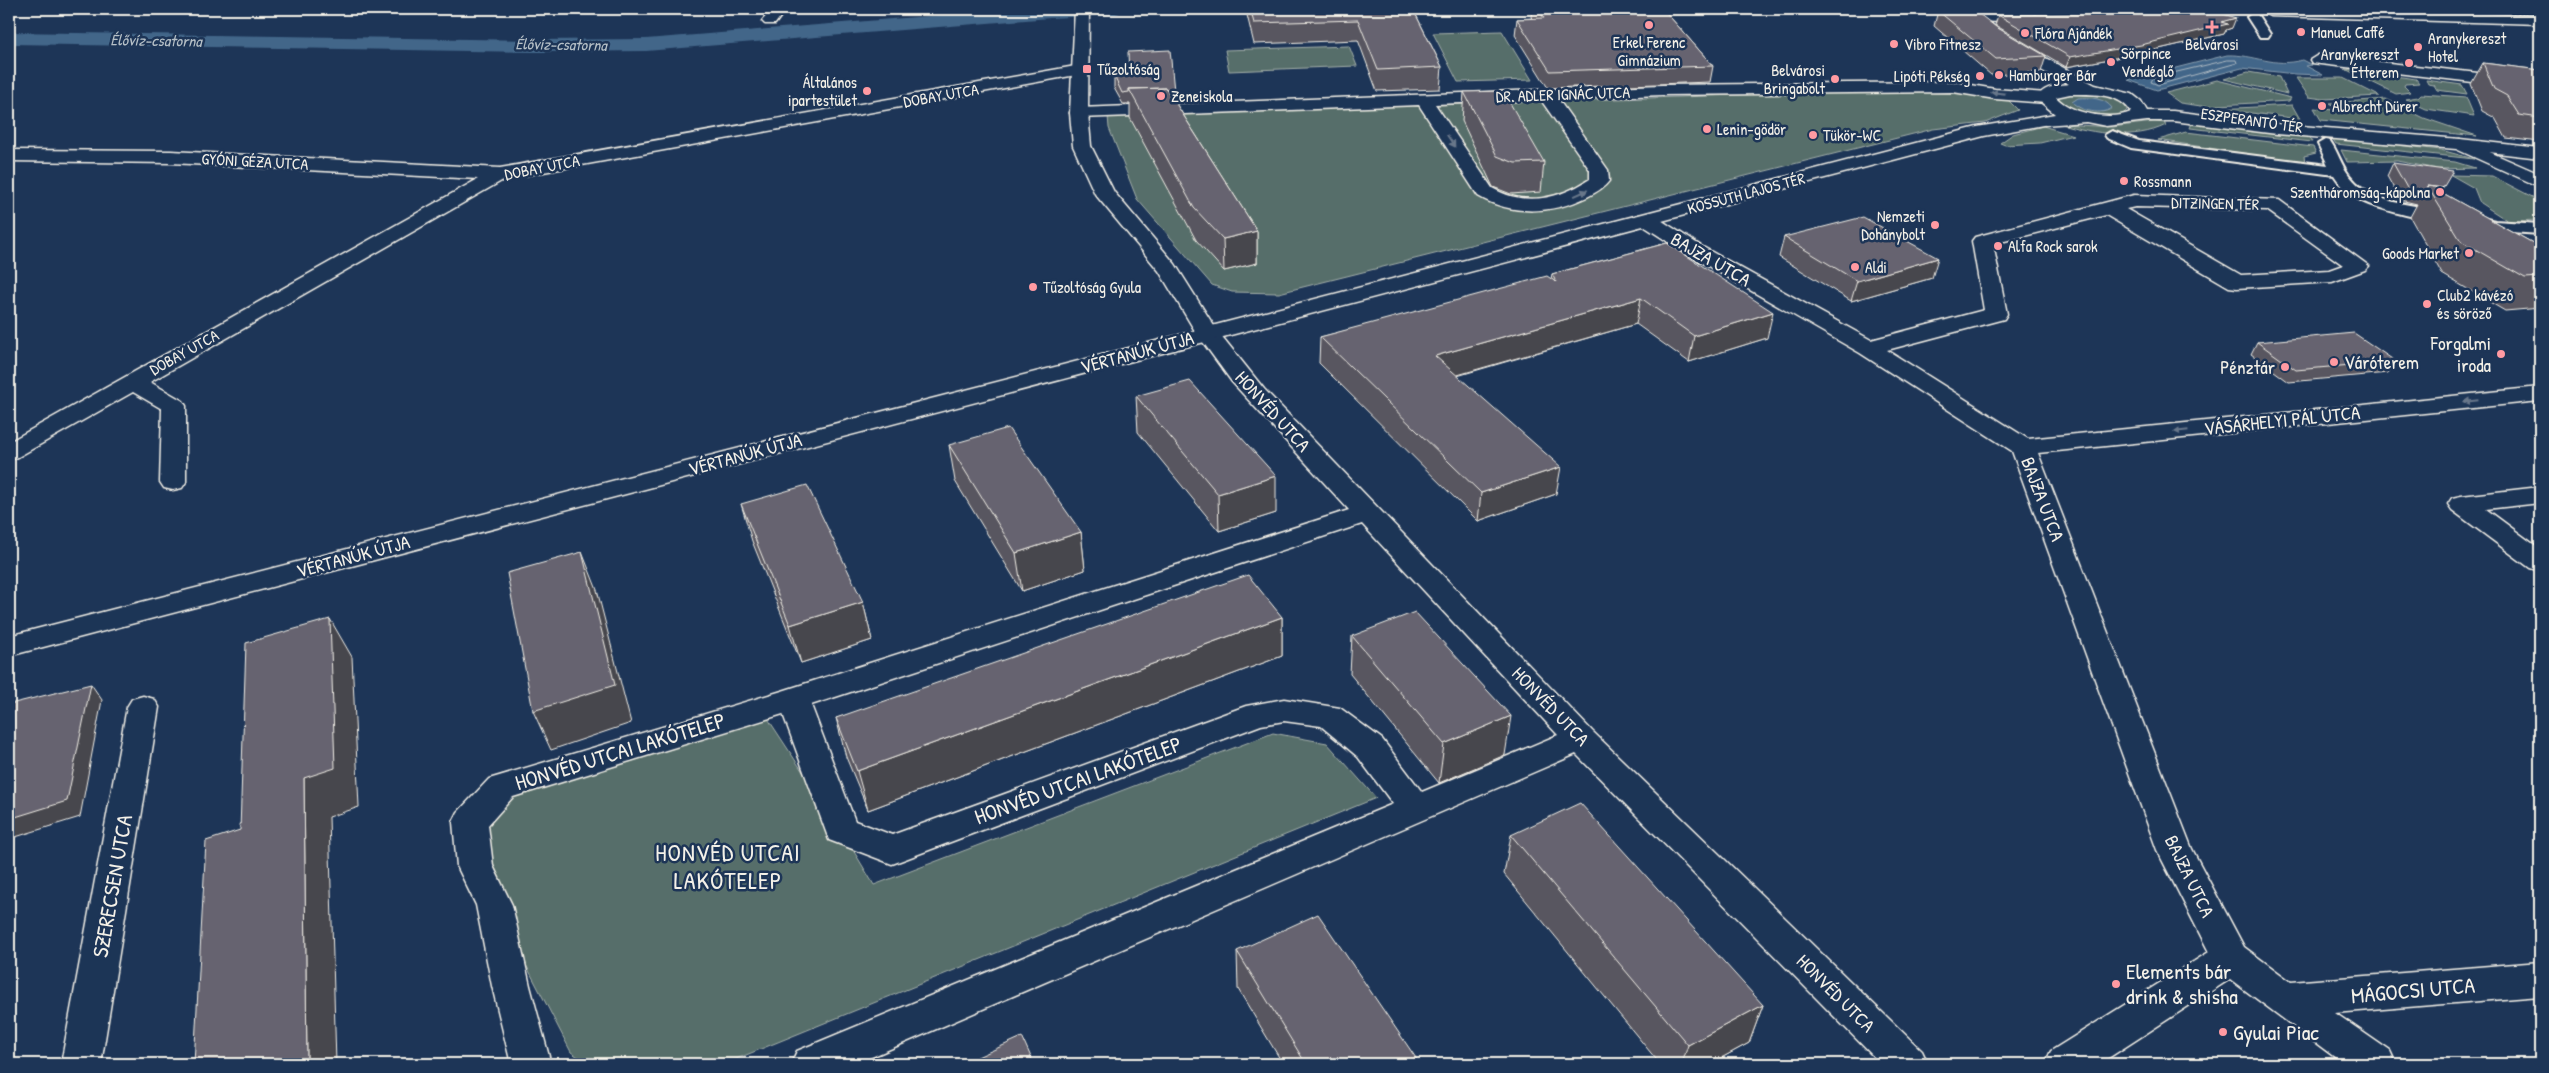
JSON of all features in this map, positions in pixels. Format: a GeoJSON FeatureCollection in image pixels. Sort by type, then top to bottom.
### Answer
{"type":"FeatureCollection","features":[{"type":"Feature","properties":{"kind":"street"},"geometry":{"type":"LineString","coordinates":[[770,21],[779,9]]}},
{"type":"Feature","properties":{"kind":"street"},"geometry":{"type":"LineString","coordinates":[[2270,12],[2540,20]]}},
{"type":"Feature","properties":{"kind":"street"},"geometry":{"type":"LineString","coordinates":[[1970,13],[2044,18]]}},
{"type":"Feature","properties":{"kind":"street"},"geometry":{"type":"LineString","coordinates":[[1970,13],[2047,72],[2054,80],[2050,97]]}},
{"type":"Feature","properties":{"kind":"street","name":"HONVÉD UTCA"},"geometry":{"type":"LineString","coordinates":[[1082,15],[1079,113],[1082,146],[1106,194],[1168,268],[1208,334],[1240,378],[1581,739],[1908,1064]]}},
{"type":"Feature","properties":{"kind":"street"},"geometry":{"type":"LineString","coordinates":[[2253,17],[2264,34]]}},
{"type":"Feature","properties":{"kind":"street"},"geometry":{"type":"LineString","coordinates":[[2005,40],[2075,81],[2098,90]]}},
{"type":"Feature","properties":{"kind":"street"},"geometry":{"type":"LineString","coordinates":[[2318,60],[2540,86]]}},
{"type":"Feature","properties":{"kind":"street","name":"DOBAY UTCA"},"geometry":{"type":"LineString","coordinates":[[9,452],[500,174],[1081,70]]}},
{"type":"Feature","properties":{"kind":"street","name":"DR. ADLER IGNÁC UTCA"},"geometry":{"type":"LineString","coordinates":[[1079,113],[1662,90],[1935,87],[1966,88],[1995,94],[2050,97]]}},
{"type":"Feature","properties":{"kind":"street"},"geometry":{"type":"LineString","coordinates":[[2050,97],[2069,88],[2098,90]]}},
{"type":"Feature","properties":{"kind":"street","name":"ESZPERANTÓ TÉR"},"geometry":{"type":"LineString","coordinates":[[2098,90],[2154,106],[2272,121],[2321,137]]}},
{"type":"Feature","properties":{"kind":"street"},"geometry":{"type":"LineString","coordinates":[[1424,100],[1485,192],[1501,200],[1533,205],[1578,195],[1600,181],[1599,170],[1546,95]]}},
{"type":"Feature","properties":{"kind":"street"},"geometry":{"type":"LineString","coordinates":[[2050,97],[2066,113],[2082,118]]}},
{"type":"Feature","properties":{"kind":"street","name":"KOSSUTH LAJOS TÉR"},"geometry":{"type":"LineString","coordinates":[[1983,131],[2050,97]]}},
{"type":"Feature","properties":{"kind":"street"},"geometry":{"type":"LineString","coordinates":[[2126,99],[2139,108],[2140,113],[2136,116]]}},
{"type":"Feature","properties":{"kind":"street","name":"ESZPERANTÓ TÉR"},"geometry":{"type":"LineString","coordinates":[[2082,118],[2118,121],[2136,116],[2173,116],[2277,129],[2321,137]]}},
{"type":"Feature","properties":{"kind":"street","name":"KOSSUTH LAJOS TÉR"},"geometry":{"type":"LineString","coordinates":[[1481,263],[1983,131],[2043,120],[2082,118]]}},
{"type":"Feature","properties":{"kind":"street"},"geometry":{"type":"LineString","coordinates":[[2112,135],[2136,145],[2339,171]]}},
{"type":"Feature","properties":{"kind":"street"},"geometry":{"type":"LineString","coordinates":[[2321,137],[2460,144],[2540,153]]}},
{"type":"Feature","properties":{"kind":"street"},"geometry":{"type":"LineString","coordinates":[[2321,137],[2347,183],[2372,199],[2402,210],[2451,216],[2495,226],[2540,228]]}},
{"type":"Feature","properties":{"kind":"street"},"geometry":{"type":"LineString","coordinates":[[2460,144],[2540,181]]}},
{"type":"Feature","properties":{"kind":"street","name":"GYÓNI GÉZA UTCA"},"geometry":{"type":"LineString","coordinates":[[9,155],[171,157],[500,174]]}},
{"type":"Feature","properties":{"kind":"street","name":"DITZINGEN TÉR"},"geometry":{"type":"LineString","coordinates":[[2134,201],[2272,204],[2358,266],[2332,276],[2237,282],[2109,208],[2134,201]]}},
{"type":"Feature","properties":{"kind":"street"},"geometry":{"type":"LineString","coordinates":[[1868,348],[1996,314],[1982,241],[2109,208]]}},
{"type":"Feature","properties":{"kind":"street"},"geometry":{"type":"LineString","coordinates":[[2451,216],[2500,241]]}},
{"type":"Feature","properties":{"kind":"street","name":"BAJZA UTCA"},"geometry":{"type":"LineString","coordinates":[[1646,220],[1694,250],[1868,348],[2023,447],[2175,850],[2231,958]]}},
{"type":"Feature","properties":{"kind":"street","name":"VÉRTANÚK ÚTJA"},"geometry":{"type":"LineString","coordinates":[[9,646],[1481,263]]}},
{"type":"Feature","properties":{"kind":"street"},"geometry":{"type":"LineString","coordinates":[[132,381],[174,406],[173,482]]}},
{"type":"Feature","properties":{"kind":"street","name":"VÁSÁRHELYI PÁL UTCA"},"geometry":{"type":"LineString","coordinates":[[2023,447],[2540,394]]}},
{"type":"Feature","properties":{"kind":"street"},"geometry":{"type":"LineString","coordinates":[[9,429],[35,436]]}},
{"type":"Feature","properties":{"kind":"street"},"geometry":{"type":"LineString","coordinates":[[2540,495],[2461,504],[2540,562]]}},
{"type":"Feature","properties":{"kind":"street","name":"HONVÉD UTCAI LAKÓTELEP"},"geometry":{"type":"LineString","coordinates":[[531,1064],[511,986],[494,906],[475,866],[470,822],[501,788],[793,699],[1367,513]]}},
{"type":"Feature","properties":{"kind":"street","name":"HONVÉD UTCAI LAKÓTELEP"},"geometry":{"type":"LineString","coordinates":[[793,699],[841,830],[892,850],[1257,714],[1284,710],[1329,716],[1370,748],[1417,810]]}},
{"type":"Feature","properties":{"kind":"street","name":"SZERECSEN UTCA"},"geometry":{"type":"LineString","coordinates":[[81,1064],[143,707]]}},
{"type":"Feature","properties":{"kind":"street"},"geometry":{"type":"LineString","coordinates":[[812,1064],[1417,810],[1581,739]]}},
{"type":"Feature","properties":{"kind":"street"},"geometry":{"type":"LineString","coordinates":[[2065,1064],[2231,958],[2285,1000],[2376,1064]]}},
{"type":"Feature","properties":{"kind":"street","name":"MÁGOCSI UTCA"},"geometry":{"type":"LineString","coordinates":[[2285,1000],[2540,979]]}},
{"type":"Feature","properties":{"kind":"green space"},"geometry":{"type":"Polygon","coordinates":[[[1502,31],[1532,80],[1458,82],[1433,33],[1502,31]]]}},
{"type":"Feature","properties":{"kind":"green space"},"geometry":{"type":"Polygon","coordinates":[[[1349,46],[1357,66],[1229,71],[1225,50],[1349,46]]]}},
{"type":"Feature","properties":{"kind":"green space"},"geometry":{"type":"Polygon","coordinates":[[[2345,69],[2416,79],[2419,83],[2405,84],[2404,86],[2410,92],[2396,94],[2345,69]]]}},
{"type":"Feature","properties":{"kind":"green space"},"geometry":{"type":"Polygon","coordinates":[[[2248,72],[2279,77],[2287,94],[2224,79],[2248,72]]]}},
{"type":"Feature","properties":{"kind":"green space"},"geometry":{"type":"Polygon","coordinates":[[[2296,78],[2343,78],[2379,96],[2323,99],[2309,97],[2296,78]]]}},
{"type":"Feature","properties":{"kind":"green space"},"geometry":{"type":"Polygon","coordinates":[[[2217,80],[2291,98],[2289,101],[2201,106],[2180,103],[2166,93],[2217,80]]]}},
{"type":"Feature","properties":{"kind":"green space"},"geometry":{"type":"Polygon","coordinates":[[[2426,80],[2462,85],[2467,94],[2437,90],[2434,85],[2428,84],[2426,80]]]}},
{"type":"Feature","properties":{"kind":"green space"},"geometry":{"type":"Polygon","coordinates":[[[1949,88],[2004,96],[2018,110],[1985,123],[1933,129],[1279,293],[1232,292],[1212,285],[1137,199],[1109,128],[1108,116],[1949,88]]]}},
{"type":"Feature","properties":{"kind":"green space"},"geometry":{"type":"Polygon","coordinates":[[[2065,93],[2090,93],[2108,96],[2123,104],[2127,110],[2118,116],[2111,117],[2096,117],[2075,112],[2057,100],[2059,96],[2065,93]]]}},
{"type":"Feature","properties":{"kind":"green space"},"geometry":{"type":"Polygon","coordinates":[[[2421,94],[2466,97],[2474,116],[2426,109],[2405,99],[2418,97],[2421,94]]]}},
{"type":"Feature","properties":{"kind":"green space"},"geometry":{"type":"Polygon","coordinates":[[[2386,99],[2424,118],[2477,136],[2321,120],[2314,108],[2343,111],[2330,103],[2386,99]]]}},
{"type":"Feature","properties":{"kind":"green space"},"geometry":{"type":"Polygon","coordinates":[[[2292,105],[2300,119],[2219,109],[2292,105]]]}},
{"type":"Feature","properties":{"kind":"green space"},"geometry":{"type":"Polygon","coordinates":[[[2154,122],[2165,123],[2166,125],[2141,133],[2114,134],[2061,124],[2112,127],[2154,122]]]}},
{"type":"Feature","properties":{"kind":"green space"},"geometry":{"type":"Polygon","coordinates":[[[2192,123],[2309,136],[2312,142],[2190,128],[2192,123]]]}},
{"type":"Feature","properties":{"kind":"green space"},"geometry":{"type":"Polygon","coordinates":[[[2043,126],[2073,135],[2040,143],[2005,145],[2000,143],[2013,134],[2043,126]]]}},
{"type":"Feature","properties":{"kind":"green space"},"geometry":{"type":"Polygon","coordinates":[[[2186,132],[2313,147],[2316,153],[2304,156],[2305,163],[2158,140],[2186,132]]]}},
{"type":"Feature","properties":{"kind":"green space"},"geometry":{"type":"Polygon","coordinates":[[[2332,138],[2441,150],[2474,159],[2336,144],[2332,138]]]}},
{"type":"Feature","properties":{"kind":"green space"},"geometry":{"type":"Polygon","coordinates":[[[2341,150],[2455,162],[2475,168],[2438,169],[2397,161],[2347,162],[2341,150]]]}},
{"type":"Feature","properties":{"kind":"green space"},"geometry":{"type":"Polygon","coordinates":[[[2451,175],[2492,176],[2540,201],[2540,220],[2508,221],[2480,203],[2474,188],[2451,175]]]}},
{"type":"Feature","properties":{"kind":"green space"},"geometry":{"type":"Polygon","coordinates":[[[761,708],[841,830],[874,885],[1273,733],[1327,743],[1376,798],[724,1064],[588,1064],[571,1052],[475,866],[501,788],[761,708]]]}},
{"type":"Feature","properties":{"kind":"water"},"geometry":{"type":"Polygon","coordinates":[[[2227,55],[2247,56],[2273,62],[2302,60],[2312,65],[2306,66],[2323,75],[2242,68],[2157,90],[2128,80],[2227,55]]]}},
{"type":"Feature","properties":{"kind":"water"},"geometry":{"type":"Polygon","coordinates":[[[2078,98],[2101,100],[2112,108],[2103,112],[2086,110],[2072,102],[2078,98]]]}},
{"type":"Feature","properties":{"kind":"building"},"geometry":{"type":"Polygon","coordinates":[[[1250,9],[1413,9],[1442,67],[1378,70],[1358,20],[1254,23],[1250,9]]]}},
{"type":"Feature","properties":{"kind":"building"},"geometry":{"type":"Polygon","coordinates":[[[1538,9],[1663,9],[1713,66],[1550,71],[1517,19],[1544,18],[1538,9]]]}},
{"type":"Feature","properties":{"kind":"building"},"geometry":{"type":"Polygon","coordinates":[[[1974,10],[1996,27],[2046,56],[1996,59],[1938,11],[1974,10]]]}},
{"type":"Feature","properties":{"kind":"building"},"geometry":{"type":"Polygon","coordinates":[[[2217,12],[2236,18],[2221,22],[2228,24],[2141,45],[2070,57],[1998,15],[2217,12]]]}},
{"type":"Feature","properties":{"kind":"building"},"geometry":{"type":"Polygon","coordinates":[[[1170,50],[1174,91],[1168,91],[1166,88],[1129,89],[1129,92],[1122,93],[1114,76],[1129,76],[1128,52],[1170,50]]]}},
{"type":"Feature","properties":{"kind":"building"},"geometry":{"type":"Polygon","coordinates":[[[2483,63],[2540,70],[2540,118],[2519,115],[2507,96],[2494,89],[2483,63]]]}},
{"type":"Feature","properties":{"kind":"building"},"geometry":{"type":"Polygon","coordinates":[[[1166,88],[1257,231],[1223,239],[1194,208],[1129,89],[1166,88]]]}},
{"type":"Feature","properties":{"kind":"building"},"geometry":{"type":"Polygon","coordinates":[[[1503,91],[1544,162],[1515,163],[1497,156],[1464,92],[1503,91]]]}},
{"type":"Feature","properties":{"kind":"building"},"geometry":{"type":"Polygon","coordinates":[[[2393,163],[2453,171],[2443,188],[2427,186],[2424,191],[2407,188],[2393,163]]]}},
{"type":"Feature","properties":{"kind":"building"},"geometry":{"type":"Polygon","coordinates":[[[2427,186],[2443,188],[2441,192],[2540,247],[2540,277],[2525,278],[2461,241],[2427,186]]]}},
{"type":"Feature","properties":{"kind":"building"},"geometry":{"type":"Polygon","coordinates":[[[1863,217],[1938,258],[1857,281],[1784,237],[1863,217]]]}},
{"type":"Feature","properties":{"kind":"building"},"geometry":{"type":"Polygon","coordinates":[[[1667,243],[1773,312],[1694,336],[1641,298],[1435,356],[1561,467],[1481,493],[1320,337],[1547,276],[1556,282],[1552,274],[1667,243]]]}},
{"type":"Feature","properties":{"kind":"building"},"geometry":{"type":"Polygon","coordinates":[[[2354,333],[2395,361],[2296,370],[2257,342],[2354,333]]]}},
{"type":"Feature","properties":{"kind":"building"},"geometry":{"type":"Polygon","coordinates":[[[1190,381],[1276,476],[1218,494],[1136,396],[1190,381]]]}},
{"type":"Feature","properties":{"kind":"building"},"geometry":{"type":"Polygon","coordinates":[[[1008,428],[1081,532],[1016,553],[949,445],[1008,428]]]}},
{"type":"Feature","properties":{"kind":"building"},"geometry":{"type":"Polygon","coordinates":[[[807,485],[863,602],[790,625],[741,504],[807,485]]]}},
{"type":"Feature","properties":{"kind":"building"},"geometry":{"type":"Polygon","coordinates":[[[582,552],[615,685],[533,711],[507,573],[582,552]]]}},
{"type":"Feature","properties":{"kind":"building"},"geometry":{"type":"Polygon","coordinates":[[[1248,575],[1282,617],[857,771],[836,718],[1248,575]]]}},
{"type":"Feature","properties":{"kind":"building"},"geometry":{"type":"Polygon","coordinates":[[[1415,612],[1511,716],[1444,744],[1352,636],[1415,612]]]}},
{"type":"Feature","properties":{"kind":"building"},"geometry":{"type":"Polygon","coordinates":[[[330,619],[335,768],[304,778],[307,1064],[194,1064],[206,841],[240,830],[246,643],[330,619]]]}},
{"type":"Feature","properties":{"kind":"building"},"geometry":{"type":"Polygon","coordinates":[[[91,684],[67,801],[9,819],[10,704],[91,684]]]}},
{"type":"Feature","properties":{"kind":"building"},"geometry":{"type":"Polygon","coordinates":[[[1580,803],[1763,1005],[1688,1045],[1511,835],[1580,803]]]}},
{"type":"Feature","properties":{"kind":"building"},"geometry":{"type":"Polygon","coordinates":[[[1318,914],[1420,1064],[1306,1064],[1237,951],[1318,914]]]}},
{"type":"Feature","properties":{"kind":"building"},"geometry":{"type":"Polygon","coordinates":[[[1022,1037],[1034,1064],[962,1064],[1022,1037]]]}},
{"type":"Feature","properties":{"kind":"waterway","name":"Élővíz-csatorna"},"geometry":{"type":"LineString","coordinates":[[9,38],[538,46],[646,45],[1050,12],[1112,9]]}},
{"type":"Feature","properties":{"kind":"waterway","name":"Élővíz-csatorna"},"geometry":{"type":"LineString","coordinates":[[2444,9],[2540,11]]}},
{"type":"Feature","properties":{"kind":"place","name":"Erkel Ferenc Gimnázium"},"geometry":{"type":"Point","coordinates":[1649,25]}},
{"type":"Feature","properties":{"kind":"place","name":"Belvárosi"},"geometry":{"type":"Point","coordinates":[2212,27]}},
{"type":"Feature","properties":{"kind":"place","name":"Manuel Caffé"},"geometry":{"type":"Point","coordinates":[2301,32]}},
{"type":"Feature","properties":{"kind":"place","name":"Flóra Ajándék"},"geometry":{"type":"Point","coordinates":[2025,33]}},
{"type":"Feature","properties":{"kind":"place","name":"Vibro Fitnesz"},"geometry":{"type":"Point","coordinates":[1894,44]}},
{"type":"Feature","properties":{"kind":"place","name":"Aranykereszt Hotel"},"geometry":{"type":"Point","coordinates":[2418,47]}},
{"type":"Feature","properties":{"kind":"place","name":"Sörpince Vendéglő"},"geometry":{"type":"Point","coordinates":[2111,62]}},
{"type":"Feature","properties":{"kind":"place","name":"Aranykereszt Étterem"},"geometry":{"type":"Point","coordinates":[2409,63]}},
{"type":"Feature","properties":{"kind":"place","name":"Tűzoltóság"},"geometry":{"type":"Point","coordinates":[1087,69]}},
{"type":"Feature","properties":{"kind":"place","name":"Hamburger Bár"},"geometry":{"type":"Point","coordinates":[1999,75]}},
{"type":"Feature","properties":{"kind":"place","name":"Lipóti Pékség"},"geometry":{"type":"Point","coordinates":[1980,76]}},
{"type":"Feature","properties":{"kind":"place","name":"Belvárosi Bringabolt"},"geometry":{"type":"Point","coordinates":[1835,79]}},
{"type":"Feature","properties":{"kind":"place","name":"Általános ipartestület"},"geometry":{"type":"Point","coordinates":[867,91]}},
{"type":"Feature","properties":{"kind":"place","name":"Zeneiskola"},"geometry":{"type":"Point","coordinates":[1161,96]}},
{"type":"Feature","properties":{"kind":"place","name":"Albrecht Dürer"},"geometry":{"type":"Point","coordinates":[2322,106]}},
{"type":"Feature","properties":{"kind":"place","name":"Lenin-gödör"},"geometry":{"type":"Point","coordinates":[1707,129]}},
{"type":"Feature","properties":{"kind":"place","name":"Tükör-WC"},"geometry":{"type":"Point","coordinates":[1813,135]}},
{"type":"Feature","properties":{"kind":"place","name":"Rossmann"},"geometry":{"type":"Point","coordinates":[2124,181]}},
{"type":"Feature","properties":{"kind":"place","name":"Szentháromság-kápolna"},"geometry":{"type":"Point","coordinates":[2440,192]}},
{"type":"Feature","properties":{"kind":"place","name":"Nemzeti Dohánybolt"},"geometry":{"type":"Point","coordinates":[1935,225]}},
{"type":"Feature","properties":{"kind":"place","name":"Alfa Rock sarok"},"geometry":{"type":"Point","coordinates":[1998,246]}},
{"type":"Feature","properties":{"kind":"place","name":"Goods Market"},"geometry":{"type":"Point","coordinates":[2469,253]}},
{"type":"Feature","properties":{"kind":"place","name":"Aldi"},"geometry":{"type":"Point","coordinates":[1855,267]}},
{"type":"Feature","properties":{"kind":"place","name":"Tűzoltóság Gyula"},"geometry":{"type":"Point","coordinates":[1033,287]}},
{"type":"Feature","properties":{"kind":"place","name":"Club2 kávézó és söröző"},"geometry":{"type":"Point","coordinates":[2427,304]}},
{"type":"Feature","properties":{"kind":"place","name":"Forgalmi iroda"},"geometry":{"type":"Point","coordinates":[2501,354]}},
{"type":"Feature","properties":{"kind":"place","name":"Váróterem"},"geometry":{"type":"Point","coordinates":[2334,362]}},
{"type":"Feature","properties":{"kind":"place","name":"Pénztár"},"geometry":{"type":"Point","coordinates":[2285,367]}},
{"type":"Feature","properties":{"kind":"place","name":"Elements bár drink & shisha"},"geometry":{"type":"Point","coordinates":[2116,984]}},
{"type":"Feature","properties":{"kind":"place","name":"Gyulai Piac"},"geometry":{"type":"Point","coordinates":[2223,1032]}},
{"type":"Feature","properties":{"kind":"district","name":"HONVÉD UTCAI LAKÓTELEP"},"geometry":{"type":"Point","coordinates":[728,867]}}]}
